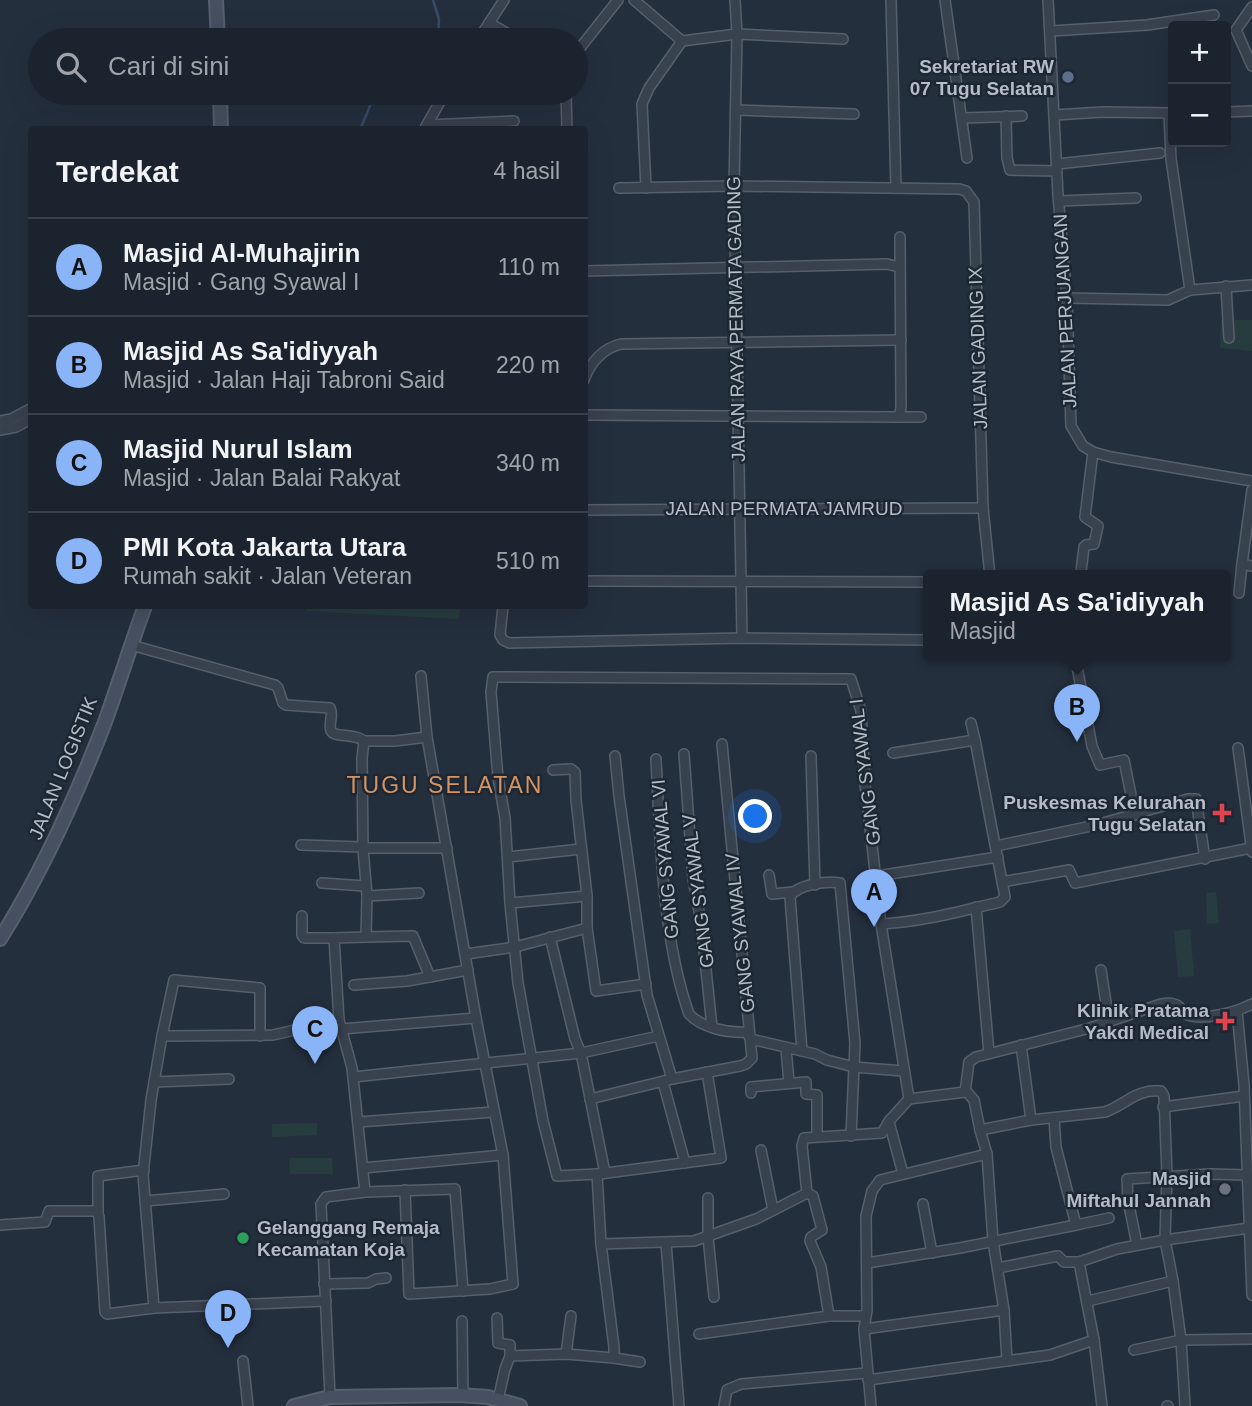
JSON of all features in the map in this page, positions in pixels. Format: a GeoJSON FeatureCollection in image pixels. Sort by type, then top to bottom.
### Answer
{"type":"FeatureCollection","features":[{"type":"Feature","properties":{"kind":"main road"},"geometry":{"type":"LineString","coordinates":[[216,0],[217,28]]}},
{"type":"Feature","properties":{"kind":"main road"},"geometry":{"type":"LineString","coordinates":[[220,105],[221,126]]}},
{"type":"Feature","properties":{"kind":"main road","name":"JALAN LOGISTIK"},"geometry":{"type":"LineString","coordinates":[[0,939],[44,863],[75,795],[105,722],[144,609]]}},
{"type":"Feature","properties":{"kind":"main road"},"geometry":{"type":"LineString","coordinates":[[294,1406],[330,1397],[498,1399],[520,1406]]}},
{"type":"Feature","properties":{"kind":"street"},"geometry":{"type":"LineString","coordinates":[[486,28],[504,0]]}},
{"type":"Feature","properties":{"kind":"street"},"geometry":{"type":"LineString","coordinates":[[588,38],[618,0]]}},
{"type":"Feature","properties":{"kind":"street"},"geometry":{"type":"LineString","coordinates":[[634,0],[682,41]]}},
{"type":"Feature","properties":{"kind":"street","name":"JALAN RAYA PERMATA GADING"},"geometry":{"type":"LineString","coordinates":[[735,0],[737,34],[734,186],[742,638]]}},
{"type":"Feature","properties":{"kind":"street"},"geometry":{"type":"LineString","coordinates":[[619,188],[896,188],[891,0]]}},
{"type":"Feature","properties":{"kind":"street"},"geometry":{"type":"LineString","coordinates":[[945,0],[967,158]]}},
{"type":"Feature","properties":{"kind":"street","name":"JALAN PERJUANGAN"},"geometry":{"type":"LineString","coordinates":[[1048,0],[1067,298],[1071,426],[1083,446],[1093,452]]}},
{"type":"Feature","properties":{"kind":"street"},"geometry":{"type":"LineString","coordinates":[[1252,7],[1236,27],[1252,66]]}},
{"type":"Feature","properties":{"kind":"street"},"geometry":{"type":"LineString","coordinates":[[1051,31],[1147,25],[1214,15]]}},
{"type":"Feature","properties":{"kind":"street"},"geometry":{"type":"LineString","coordinates":[[489,23],[498,28]]}},
{"type":"Feature","properties":{"kind":"street"},"geometry":{"type":"LineString","coordinates":[[646,188],[642,104],[649,88],[682,41],[737,34],[843,39]]}},
{"type":"Feature","properties":{"kind":"street"},"geometry":{"type":"LineString","coordinates":[[426,126],[438,105]]}},
{"type":"Feature","properties":{"kind":"street"},"geometry":{"type":"LineString","coordinates":[[566,105],[567,126]]}},
{"type":"Feature","properties":{"kind":"street"},"geometry":{"type":"LineString","coordinates":[[736,110],[854,114]]}},
{"type":"Feature","properties":{"kind":"street"},"geometry":{"type":"LineString","coordinates":[[1231,112],[1252,111]]}},
{"type":"Feature","properties":{"kind":"street"},"geometry":{"type":"LineString","coordinates":[[1055,115],[1103,112],[1168,113]]}},
{"type":"Feature","properties":{"kind":"street"},"geometry":{"type":"LineString","coordinates":[[1006,116],[1007,158],[1010,170],[1057,167],[1160,153]]}},
{"type":"Feature","properties":{"kind":"street"},"geometry":{"type":"LineString","coordinates":[[963,118],[1021,116]]}},
{"type":"Feature","properties":{"kind":"street"},"geometry":{"type":"LineString","coordinates":[[440,126],[514,121]]}},
{"type":"Feature","properties":{"kind":"street"},"geometry":{"type":"LineString","coordinates":[[1171,147],[1190,290]]}},
{"type":"Feature","properties":{"kind":"street","name":"JALAN GADING IX"},"geometry":{"type":"LineString","coordinates":[[896,188],[966,191],[974,202],[984,508],[989,570]]}},
{"type":"Feature","properties":{"kind":"street"},"geometry":{"type":"LineString","coordinates":[[1059,201],[1136,198]]}},
{"type":"Feature","properties":{"kind":"street"},"geometry":{"type":"LineString","coordinates":[[900,237],[900,412]]}},
{"type":"Feature","properties":{"kind":"street"},"geometry":{"type":"LineString","coordinates":[[588,271],[887,264],[899,267]]}},
{"type":"Feature","properties":{"kind":"street"},"geometry":{"type":"LineString","coordinates":[[1067,298],[1168,300],[1190,290],[1252,285]]}},
{"type":"Feature","properties":{"kind":"street"},"geometry":{"type":"LineString","coordinates":[[1226,286],[1228,338]]}},
{"type":"Feature","properties":{"kind":"street"},"geometry":{"type":"LineString","coordinates":[[588,372],[593,363],[612,346],[738,341],[901,340]]}},
{"type":"Feature","properties":{"kind":"street"},"geometry":{"type":"LineString","coordinates":[[0,421],[11,419],[28,410]]}},
{"type":"Feature","properties":{"kind":"street"},"geometry":{"type":"LineString","coordinates":[[588,415],[900,412],[921,416]]}},
{"type":"Feature","properties":{"kind":"street"},"geometry":{"type":"LineString","coordinates":[[0,430],[16,427],[28,420]]}},
{"type":"Feature","properties":{"kind":"street"},"geometry":{"type":"LineString","coordinates":[[1082,570],[1084,547],[1094,544],[1098,526],[1085,517],[1093,452],[1252,481]]}},
{"type":"Feature","properties":{"kind":"street"},"geometry":{"type":"LineString","coordinates":[[1239,593],[1247,565],[1252,490]]}},
{"type":"Feature","properties":{"kind":"street","name":"JALAN PERMATA JAMRUD"},"geometry":{"type":"LineString","coordinates":[[588,510],[984,508]]}},
{"type":"Feature","properties":{"kind":"street"},"geometry":{"type":"LineString","coordinates":[[588,581],[923,582]]}},
{"type":"Feature","properties":{"kind":"street"},"geometry":{"type":"LineString","coordinates":[[503,609],[500,635],[509,643],[742,638],[923,640]]}},
{"type":"Feature","properties":{"kind":"street"},"geometry":{"type":"LineString","coordinates":[[131,645],[275,685],[283,703],[289,706],[330,708],[333,714],[330,728],[336,736],[354,735],[364,741],[427,737]]}},
{"type":"Feature","properties":{"kind":"street"},"geometry":{"type":"LineString","coordinates":[[1076,661],[1092,746],[1100,764],[1124,760],[1135,815]]}},
{"type":"Feature","properties":{"kind":"street"},"geometry":{"type":"LineString","coordinates":[[405,1191],[407,1292],[411,1295],[513,1284],[503,1155],[427,737],[421,676]]}},
{"type":"Feature","properties":{"kind":"street","name":"GANG SYAWAL I"},"geometry":{"type":"LineString","coordinates":[[508,857],[498,778],[491,680],[498,677],[578,676],[851,679],[861,711],[865,784],[881,924],[909,1099]]}},
{"type":"Feature","properties":{"kind":"street"},"geometry":{"type":"LineString","coordinates":[[881,924],[918,920],[1002,901],[1004,897],[999,857],[971,723]]}},
{"type":"Feature","properties":{"kind":"street"},"geometry":{"type":"LineString","coordinates":[[893,753],[975,740]]}},
{"type":"Feature","properties":{"kind":"street"},"geometry":{"type":"LineString","coordinates":[[364,741],[362,758],[366,937]]}},
{"type":"Feature","properties":{"kind":"street","name":"GANG SYAWAL IV"},"geometry":{"type":"LineString","coordinates":[[722,744],[751,1039]]}},
{"type":"Feature","properties":{"kind":"street"},"geometry":{"type":"LineString","coordinates":[[1002,882],[1069,870],[1075,883],[1205,859],[1251,845],[1238,748]]}},
{"type":"Feature","properties":{"kind":"street","name":"GANG SYAWAL V"},"geometry":{"type":"LineString","coordinates":[[684,754],[693,879],[704,944],[712,1027]]}},
{"type":"Feature","properties":{"kind":"street"},"geometry":{"type":"LineString","coordinates":[[615,756],[646,984],[685,1163]]}},
{"type":"Feature","properties":{"kind":"street"},"geometry":{"type":"LineString","coordinates":[[811,756],[814,885]]}},
{"type":"Feature","properties":{"kind":"street","name":"GANG SYAWAL VI"},"geometry":{"type":"LineString","coordinates":[[656,759],[663,873],[673,944],[685,1001],[694,1019],[712,1027]]}},
{"type":"Feature","properties":{"kind":"street"},"geometry":{"type":"LineString","coordinates":[[553,770],[571,769],[575,772],[587,896],[587,928],[596,992],[646,984]]}},
{"type":"Feature","properties":{"kind":"street"},"geometry":{"type":"LineString","coordinates":[[1241,769],[1252,771]]}},
{"type":"Feature","properties":{"kind":"street"},"geometry":{"type":"LineString","coordinates":[[996,846],[1196,799],[1205,859]]}},
{"type":"Feature","properties":{"kind":"street"},"geometry":{"type":"LineString","coordinates":[[301,845],[447,848]]}},
{"type":"Feature","properties":{"kind":"street"},"geometry":{"type":"LineString","coordinates":[[581,849],[508,857],[518,983],[543,1121],[557,1176],[721,1157],[707,1072]]}},
{"type":"Feature","properties":{"kind":"street"},"geometry":{"type":"LineString","coordinates":[[877,876],[999,857]]}},
{"type":"Feature","properties":{"kind":"street"},"geometry":{"type":"LineString","coordinates":[[769,875],[772,894],[814,885],[840,883],[855,1043],[851,1136]]}},
{"type":"Feature","properties":{"kind":"street"},"geometry":{"type":"LineString","coordinates":[[322,883],[366,891],[419,893]]}},
{"type":"Feature","properties":{"kind":"street"},"geometry":{"type":"LineString","coordinates":[[794,891],[790,897],[802,1051]]}},
{"type":"Feature","properties":{"kind":"street"},"geometry":{"type":"LineString","coordinates":[[510,903],[587,896]]}},
{"type":"Feature","properties":{"kind":"street"},"geometry":{"type":"LineString","coordinates":[[976,906],[989,1054]]}},
{"type":"Feature","properties":{"kind":"street"},"geometry":{"type":"LineString","coordinates":[[302,916],[304,938],[413,936],[430,976]]}},
{"type":"Feature","properties":{"kind":"street"},"geometry":{"type":"LineString","coordinates":[[466,954],[515,947],[587,928]]}},
{"type":"Feature","properties":{"kind":"street"},"geometry":{"type":"LineString","coordinates":[[550,937],[581,1053],[590,1099],[601,1173],[601,1244],[614,1338],[614,1358]]}},
{"type":"Feature","properties":{"kind":"street"},"geometry":{"type":"LineString","coordinates":[[334,938],[340,1024],[353,1077],[365,1192]]}},
{"type":"Feature","properties":{"kind":"street"},"geometry":{"type":"LineString","coordinates":[[354,985],[394,983],[468,970]]}},
{"type":"Feature","properties":{"kind":"street"},"geometry":{"type":"LineString","coordinates":[[1101,970],[1109,1022]]}},
{"type":"Feature","properties":{"kind":"street"},"geometry":{"type":"LineString","coordinates":[[154,1308],[145,1201],[146,1132],[154,1082],[167,1036],[174,979],[260,988],[260,1036]]}},
{"type":"Feature","properties":{"kind":"street"},"geometry":{"type":"LineString","coordinates":[[966,1091],[971,1059],[1109,1022],[1171,1002],[1180,1005],[1190,1017],[1237,1011],[1252,1004]]}},
{"type":"Feature","properties":{"kind":"street"},"geometry":{"type":"LineString","coordinates":[[1237,1011],[1248,1084],[1244,1096],[1250,1189],[1252,1295]]}},
{"type":"Feature","properties":{"kind":"street"},"geometry":{"type":"LineString","coordinates":[[167,1036],[260,1036],[340,1024],[477,1018]]}},
{"type":"Feature","properties":{"kind":"street"},"geometry":{"type":"LineString","coordinates":[[590,1099],[746,1064],[752,1058],[751,1039],[746,1032],[731,1033],[712,1027]]}},
{"type":"Feature","properties":{"kind":"street"},"geometry":{"type":"LineString","coordinates":[[353,1077],[581,1053],[659,1036]]}},
{"type":"Feature","properties":{"kind":"street"},"geometry":{"type":"LineString","coordinates":[[751,1039],[854,1067],[903,1071]]}},
{"type":"Feature","properties":{"kind":"street"},"geometry":{"type":"LineString","coordinates":[[1021,1045],[1031,1120]]}},
{"type":"Feature","properties":{"kind":"street"},"geometry":{"type":"LineString","coordinates":[[786,1048],[789,1083]]}},
{"type":"Feature","properties":{"kind":"street"},"geometry":{"type":"LineString","coordinates":[[154,1082],[229,1079]]}},
{"type":"Feature","properties":{"kind":"street"},"geometry":{"type":"LineString","coordinates":[[751,1093],[751,1087],[806,1082],[806,1094],[817,1095],[817,1136]]}},
{"type":"Feature","properties":{"kind":"street"},"geometry":{"type":"LineString","coordinates":[[807,1194],[802,1143],[807,1137],[879,1134],[909,1099],[966,1091],[974,1098],[987,1154],[993,1241],[1004,1310],[1007,1361]]}},
{"type":"Feature","properties":{"kind":"street"},"geometry":{"type":"LineString","coordinates":[[980,1130],[1031,1120],[1105,1112],[1116,1108],[1139,1092],[1163,1092],[1167,1175],[1165,1240],[1181,1340],[1185,1406],[1174,1406]]}},
{"type":"Feature","properties":{"kind":"street"},"geometry":{"type":"LineString","coordinates":[[1163,1107],[1244,1096]]}},
{"type":"Feature","properties":{"kind":"street"},"geometry":{"type":"LineString","coordinates":[[358,1122],[494,1112]]}},
{"type":"Feature","properties":{"kind":"street"},"geometry":{"type":"LineString","coordinates":[[1054,1118],[1056,1147],[1076,1225]]}},
{"type":"Feature","properties":{"kind":"street"},"geometry":{"type":"LineString","coordinates":[[888,1121],[903,1174]]}},
{"type":"Feature","properties":{"kind":"street"},"geometry":{"type":"LineString","coordinates":[[761,1150],[773,1210]]}},
{"type":"Feature","properties":{"kind":"street"},"geometry":{"type":"LineString","coordinates":[[871,1406],[864,1329],[866,1216],[872,1191],[880,1180],[987,1154]]}},
{"type":"Feature","properties":{"kind":"street"},"geometry":{"type":"LineString","coordinates":[[363,1168],[503,1155]]}},
{"type":"Feature","properties":{"kind":"street"},"geometry":{"type":"LineString","coordinates":[[144,1170],[98,1175],[97,1212],[106,1313],[154,1308],[326,1301]]}},
{"type":"Feature","properties":{"kind":"street"},"geometry":{"type":"LineString","coordinates":[[1137,1245],[1128,1200],[1127,1179],[1167,1175],[1247,1175]]}},
{"type":"Feature","properties":{"kind":"street"},"geometry":{"type":"LineString","coordinates":[[330,1397],[321,1204],[323,1199],[365,1192],[456,1189],[463,1291]]}},
{"type":"Feature","properties":{"kind":"street"},"geometry":{"type":"LineString","coordinates":[[145,1201],[224,1194]]}},
{"type":"Feature","properties":{"kind":"street"},"geometry":{"type":"LineString","coordinates":[[601,1244],[694,1241],[807,1194],[813,1196],[821,1230],[811,1237],[810,1241],[821,1267],[829,1316]]}},
{"type":"Feature","properties":{"kind":"street"},"geometry":{"type":"LineString","coordinates":[[708,1198],[708,1237],[714,1297]]}},
{"type":"Feature","properties":{"kind":"street"},"geometry":{"type":"LineString","coordinates":[[923,1204],[932,1253]]}},
{"type":"Feature","properties":{"kind":"street"},"geometry":{"type":"LineString","coordinates":[[0,1225],[46,1222],[50,1211],[97,1212]]}},
{"type":"Feature","properties":{"kind":"street"},"geometry":{"type":"LineString","coordinates":[[867,1264],[1109,1218]]}},
{"type":"Feature","properties":{"kind":"street"},"geometry":{"type":"LineString","coordinates":[[998,1268],[1058,1256],[1065,1262],[1079,1262],[1117,1248],[1249,1228]]}},
{"type":"Feature","properties":{"kind":"street"},"geometry":{"type":"LineString","coordinates":[[666,1243],[679,1406]]}},
{"type":"Feature","properties":{"kind":"street"},"geometry":{"type":"LineString","coordinates":[[1079,1262],[1088,1301],[1102,1406]]}},
{"type":"Feature","properties":{"kind":"street"},"geometry":{"type":"LineString","coordinates":[[324,1284],[368,1283],[386,1278]]}},
{"type":"Feature","properties":{"kind":"street"},"geometry":{"type":"LineString","coordinates":[[1088,1301],[1173,1281]]}},
{"type":"Feature","properties":{"kind":"street"},"geometry":{"type":"LineString","coordinates":[[864,1329],[1004,1310]]}},
{"type":"Feature","properties":{"kind":"street"},"geometry":{"type":"LineString","coordinates":[[566,1354],[571,1316]]}},
{"type":"Feature","properties":{"kind":"street"},"geometry":{"type":"LineString","coordinates":[[699,1334],[829,1316],[866,1316]]}},
{"type":"Feature","properties":{"kind":"street"},"geometry":{"type":"LineString","coordinates":[[497,1318],[498,1343],[510,1345],[510,1356],[498,1399]]}},
{"type":"Feature","properties":{"kind":"street"},"geometry":{"type":"LineString","coordinates":[[463,1321],[469,1399]]}},
{"type":"Feature","properties":{"kind":"street"},"geometry":{"type":"LineString","coordinates":[[1134,1350],[1181,1340],[1252,1339]]}},
{"type":"Feature","properties":{"kind":"street"},"geometry":{"type":"LineString","coordinates":[[724,1406],[727,1390],[741,1384],[868,1376],[1007,1361],[1050,1355],[1094,1340]]}},
{"type":"Feature","properties":{"kind":"street"},"geometry":{"type":"LineString","coordinates":[[510,1356],[566,1354],[640,1362]]}},
{"type":"Feature","properties":{"kind":"street"},"geometry":{"type":"LineString","coordinates":[[243,1361],[248,1406]]}},
{"type":"Feature","properties":{"kind":"green space"},"geometry":{"type":"Polygon","coordinates":[[[1221,320],[1252,320],[1252,351],[1220,348],[1221,320]]]}},
{"type":"Feature","properties":{"kind":"green space"},"geometry":{"type":"Polygon","coordinates":[[[306,609],[460,609],[459,619],[306,609]]]}},
{"type":"Feature","properties":{"kind":"green space"},"geometry":{"type":"Polygon","coordinates":[[[1216,892],[1219,923],[1207,924],[1206,893],[1216,892]]]}},
{"type":"Feature","properties":{"kind":"green space"},"geometry":{"type":"Polygon","coordinates":[[[1190,929],[1194,976],[1178,977],[1174,931],[1190,929]]]}},
{"type":"Feature","properties":{"kind":"green space"},"geometry":{"type":"Polygon","coordinates":[[[317,1123],[317,1135],[272,1137],[272,1124],[317,1123]]]}},
{"type":"Feature","properties":{"kind":"green space"},"geometry":{"type":"Polygon","coordinates":[[[289,1158],[332,1158],[333,1174],[290,1174],[289,1158]]]}},
{"type":"Feature","properties":{"kind":"waterway"},"geometry":{"type":"LineString","coordinates":[[433,0],[439,19],[439,28]]}},
{"type":"Feature","properties":{"kind":"waterway"},"geometry":{"type":"LineString","coordinates":[[362,126],[370,105]]}},
{"type":"Feature","properties":{"kind":"waterway"},"geometry":{"type":"LineString","coordinates":[[13,423],[28,416]]}},
{"type":"Feature","properties":{"kind":"place","name":"Sekretariat RW 07 Tugu Selatan"},"geometry":{"type":"Point","coordinates":[1068,77]}},
{"type":"Feature","properties":{"kind":"place","name":"Masjid As Sa'idiyyah"},"geometry":{"type":"Point","coordinates":[1077,742]}},
{"type":"Feature","properties":{"kind":"place","name":"Puskesmas Kelurahan Tugu Selatan"},"geometry":{"type":"Point","coordinates":[1222,813]}},
{"type":"Feature","properties":{"kind":"place","name":"Masjid Al-Muhajirin"},"geometry":{"type":"Point","coordinates":[874,927]}},
{"type":"Feature","properties":{"kind":"place","name":"Klinik Pratama Yakdi Medical"},"geometry":{"type":"Point","coordinates":[1225,1021]}},
{"type":"Feature","properties":{"kind":"place","name":"Masjid Nurul Islam"},"geometry":{"type":"Point","coordinates":[315,1064]}},
{"type":"Feature","properties":{"kind":"place","name":"Masjid Miftahul Jannah"},"geometry":{"type":"Point","coordinates":[1225,1189]}},
{"type":"Feature","properties":{"kind":"place","name":"Gelanggang Remaja Kecamatan Koja"},"geometry":{"type":"Point","coordinates":[243,1238]}},
{"type":"Feature","properties":{"kind":"place","name":"PMI Kota Jakarta Utara"},"geometry":{"type":"Point","coordinates":[228,1348]}},
{"type":"Feature","properties":{"kind":"district","name":"TUGU SELATAN"},"geometry":{"type":"Point","coordinates":[445,785]}}]}
